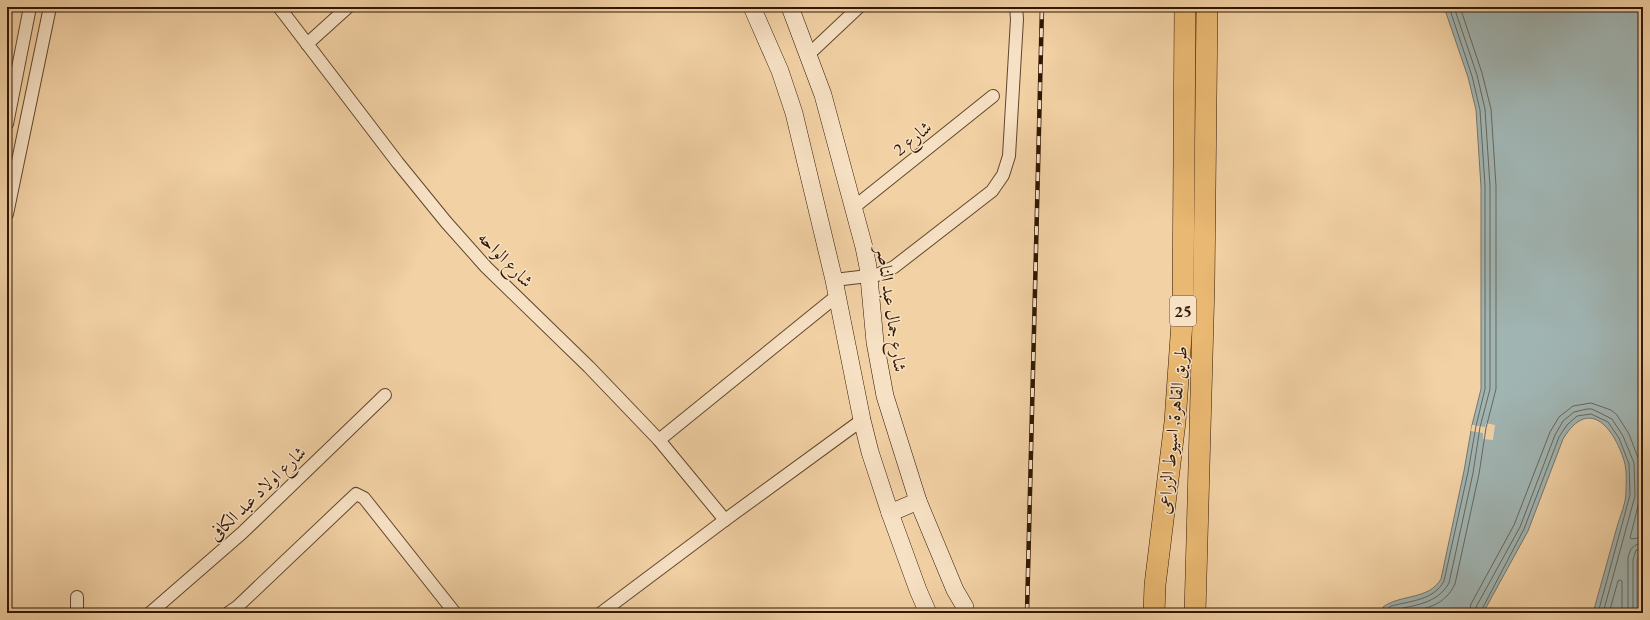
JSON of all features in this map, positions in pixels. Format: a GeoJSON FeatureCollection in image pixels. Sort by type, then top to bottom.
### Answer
{"type":"FeatureCollection","features":[{"type":"Feature","properties":{"kind":"highway","name":"طريق القاهرة, اسيوط الزراعى"},"geometry":{"type":"LineString","coordinates":[[1154,613],[1175,422],[1183,308],[1185,7]]}},
{"type":"Feature","properties":{"kind":"highway","name":"طريق القاهرة, اسيوط الزراعى"},"geometry":{"type":"LineString","coordinates":[[1194,611],[1204,284],[1207,7]]}},
{"type":"Feature","properties":{"kind":"street"},"geometry":{"type":"LineString","coordinates":[[7,124],[30,7]]}},
{"type":"Feature","properties":{"kind":"street"},"geometry":{"type":"LineString","coordinates":[[7,214],[50,7]]}},
{"type":"Feature","properties":{"kind":"street","name":"شارع الواحه"},"geometry":{"type":"LineString","coordinates":[[279,7],[446,222],[486,267],[589,367],[659,440],[725,520]]}},
{"type":"Feature","properties":{"kind":"street"},"geometry":{"type":"LineString","coordinates":[[307,44],[348,7]]}},
{"type":"Feature","properties":{"kind":"street"},"geometry":{"type":"LineString","coordinates":[[752,7],[780,71],[794,113],[836,288],[862,420],[870,452],[890,513],[928,613]]}},
{"type":"Feature","properties":{"kind":"street","name":"شارع جمال عبد الناصر"},"geometry":{"type":"LineString","coordinates":[[790,7],[823,95],[864,247],[869,276],[875,342],[885,396],[918,501],[956,590],[965,607],[965,613]]}},
{"type":"Feature","properties":{"kind":"street"},"geometry":{"type":"LineString","coordinates":[[808,55],[858,7]]}},
{"type":"Feature","properties":{"kind":"street"},"geometry":{"type":"LineString","coordinates":[[659,440],[836,288],[869,276],[878,275],[894,267],[978,204],[992,191],[1003,175],[1009,156],[1017,19],[1016,7]]}},
{"type":"Feature","properties":{"kind":"street","name":"شارع 2"},"geometry":{"type":"LineString","coordinates":[[854,208],[993,96]]}},
{"type":"Feature","properties":{"kind":"street","name":"شارع اولاد عبد الكافى"},"geometry":{"type":"LineString","coordinates":[[150,613],[242,533],[385,395]]}},
{"type":"Feature","properties":{"kind":"street"},"geometry":{"type":"LineString","coordinates":[[601,613],[862,420]]}},
{"type":"Feature","properties":{"kind":"street"},"geometry":{"type":"LineString","coordinates":[[235,611],[356,494],[364,498],[455,613]]}},
{"type":"Feature","properties":{"kind":"street"},"geometry":{"type":"LineString","coordinates":[[890,513],[918,501]]}},
{"type":"Feature","properties":{"kind":"street"},"geometry":{"type":"LineString","coordinates":[[77,597],[77,613]]}},
{"type":"Feature","properties":{"kind":"water"},"geometry":{"type":"Polygon","coordinates":[[[1444,7],[1643,7],[1643,552],[1640,553],[1637,560],[1637,613],[1593,613],[1624,505],[1626,496],[1626,471],[1621,452],[1609,430],[1601,422],[1592,418],[1583,419],[1573,426],[1563,439],[1528,531],[1483,613],[1381,613],[1383,607],[1390,603],[1422,594],[1436,586],[1441,579],[1464,471],[1472,425],[1481,389],[1481,187],[1476,110],[1468,77],[1444,7]]]}},
{"type":"Feature","properties":{"kind":"pier"},"geometry":{"type":"Polygon","coordinates":[[[1486,423],[1495,425],[1493,440],[1483,439],[1483,433],[1471,431],[1472,425],[1485,427],[1486,423]]]}},
{"type":"Feature","properties":{"kind":"railway"},"geometry":{"type":"LineString","coordinates":[[1027,613],[1042,7]]}}]}
